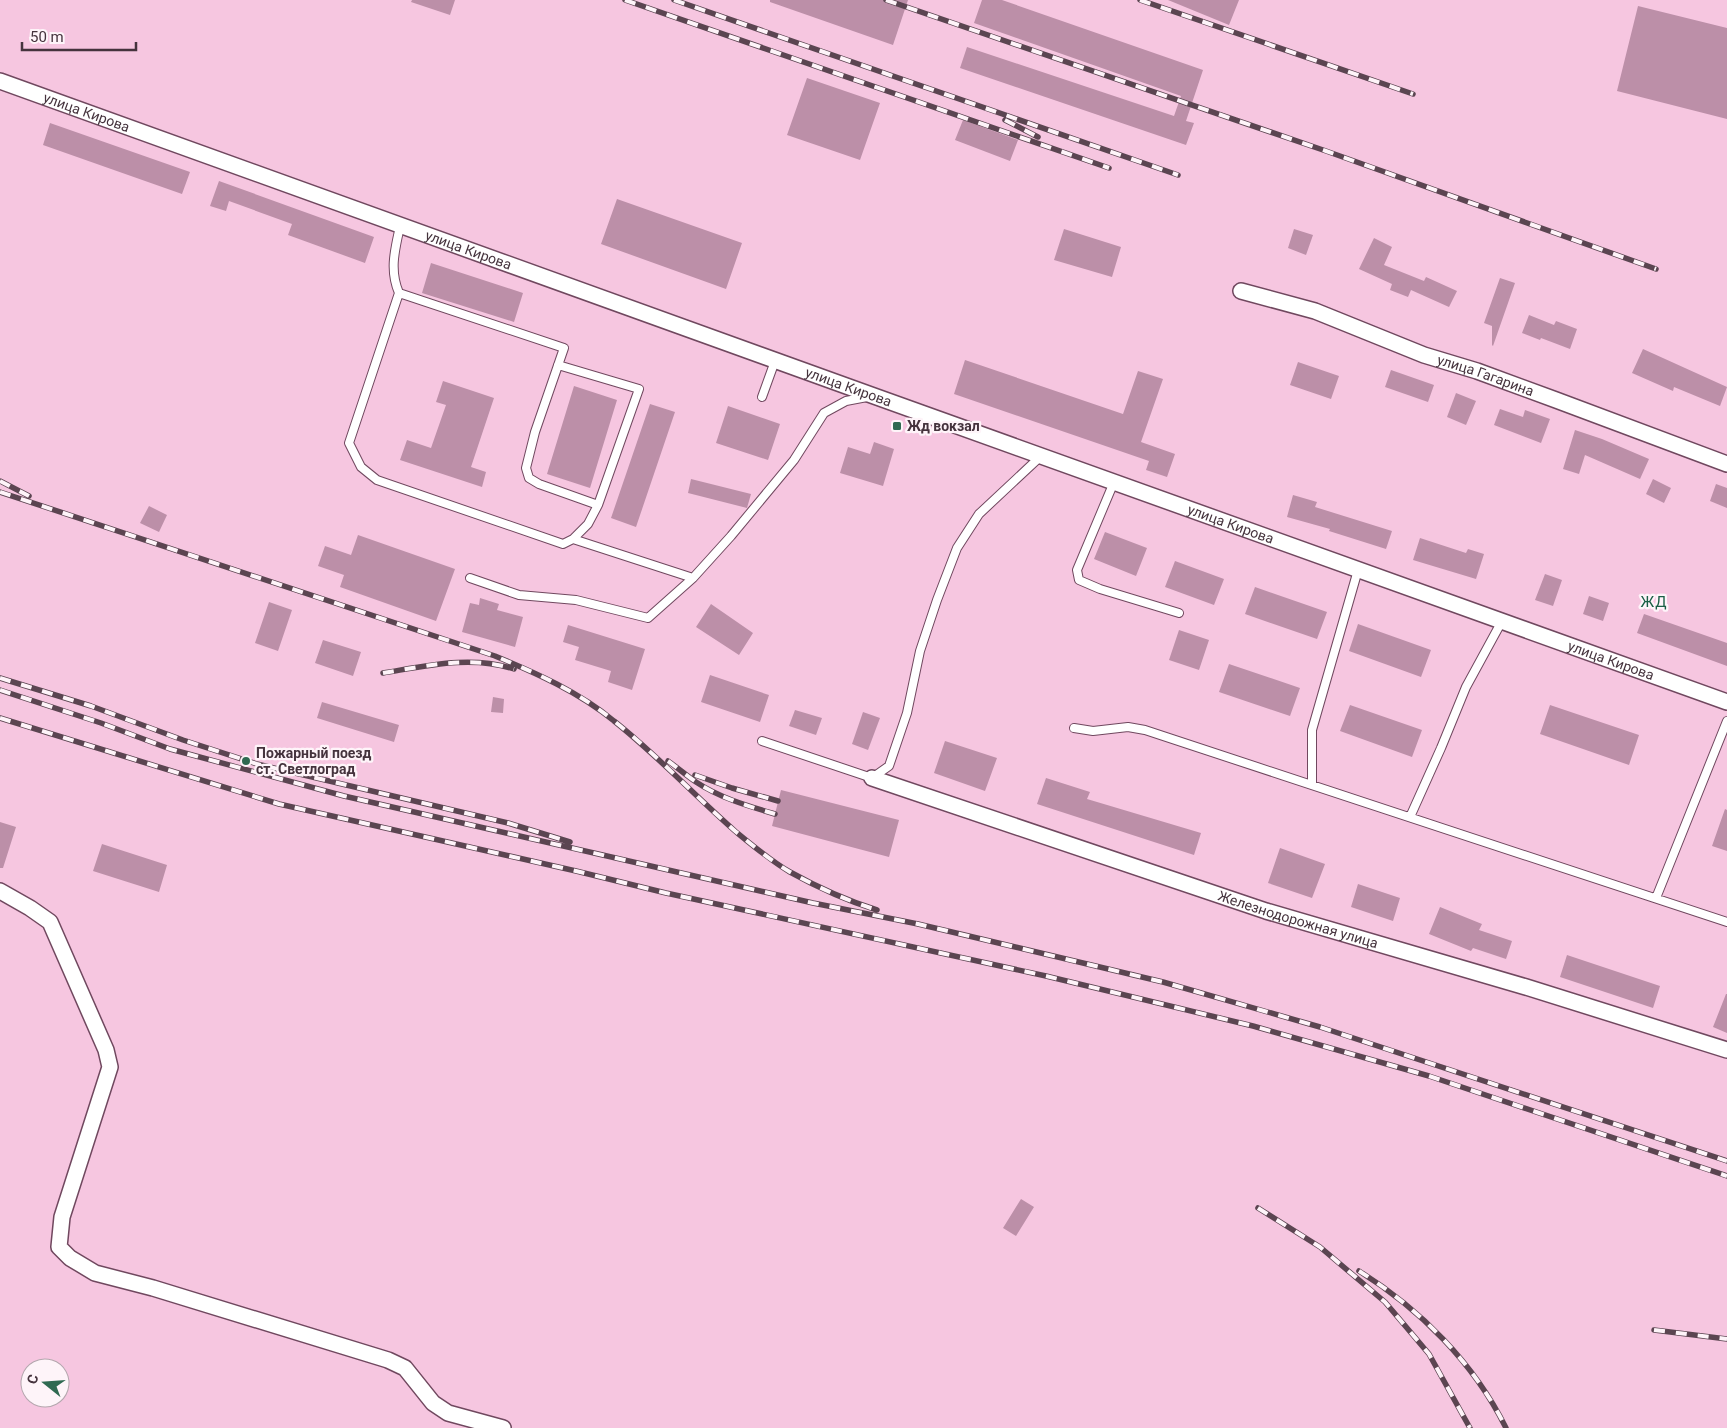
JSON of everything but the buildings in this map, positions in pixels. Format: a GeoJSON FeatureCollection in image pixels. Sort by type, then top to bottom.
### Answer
{"type":"FeatureCollection","features":[{"type":"Feature","properties":{"kind":"street","name":"улица Кирова"},"geometry":{"type":"LineString","coordinates":[[0,80],[1727,702]]}},
{"type":"Feature","properties":{"kind":"street","name":"улица Гагарина"},"geometry":{"type":"LineString","coordinates":[[1241,291],[1315,311],[1424,355],[1476,371],[1727,464]]}},
{"type":"Feature","properties":{"kind":"street","name":"Железнодорожная улица"},"geometry":{"type":"LineString","coordinates":[[872,778],[1266,911],[1526,987],[1727,1050]]}},
{"type":"Feature","properties":{"kind":"street"},"geometry":{"type":"LineString","coordinates":[[0,891],[50,922],[100,1034],[110,1067],[62,1217],[59,1247],[70,1258],[95,1273],[153,1288],[388,1360],[405,1368],[433,1403],[448,1413],[503,1428]]}},
{"type":"Feature","properties":{"kind":"lane"},"geometry":{"type":"LineString","coordinates":[[399,231],[394,256],[394,282],[399,293],[350,443],[360,467],[377,480],[563,544],[573,539],[588,524],[598,505],[640,390],[558,365]]}},
{"type":"Feature","properties":{"kind":"lane"},"geometry":{"type":"LineString","coordinates":[[399,293],[564,348],[535,432],[526,468],[529,478],[539,484],[598,505]]}},
{"type":"Feature","properties":{"kind":"lane"},"geometry":{"type":"LineString","coordinates":[[762,397],[775,360]]}},
{"type":"Feature","properties":{"kind":"lane"},"geometry":{"type":"LineString","coordinates":[[470,578],[519,595],[576,600],[648,618],[693,578],[731,536],[794,460],[824,413],[846,400],[874,396]]}},
{"type":"Feature","properties":{"kind":"lane"},"geometry":{"type":"LineString","coordinates":[[762,741],[872,778],[889,766],[907,713],[920,651],[956,548],[979,514],[1041,456]]}},
{"type":"Feature","properties":{"kind":"lane"},"geometry":{"type":"LineString","coordinates":[[1114,482],[1077,570],[1079,580],[1100,589],[1179,613]]}},
{"type":"Feature","properties":{"kind":"lane"},"geometry":{"type":"LineString","coordinates":[[573,539],[693,578]]}},
{"type":"Feature","properties":{"kind":"lane"},"geometry":{"type":"LineString","coordinates":[[1312,785],[1312,730],[1358,570]]}},
{"type":"Feature","properties":{"kind":"lane"},"geometry":{"type":"LineString","coordinates":[[1410,817],[1466,687],[1502,621]]}},
{"type":"Feature","properties":{"kind":"lane"},"geometry":{"type":"LineString","coordinates":[[1656,898],[1727,721]]}},
{"type":"Feature","properties":{"kind":"lane"},"geometry":{"type":"LineString","coordinates":[[1074,728],[1093,731],[1128,727],[1144,730],[1727,922]]}},
{"type":"Feature","properties":{"kind":"railway"},"geometry":{"type":"LineString","coordinates":[[625,0],[1109,168]]}},
{"type":"Feature","properties":{"kind":"railway"},"geometry":{"type":"LineString","coordinates":[[674,0],[1178,175]]}},
{"type":"Feature","properties":{"kind":"railway"},"geometry":{"type":"LineString","coordinates":[[886,0],[1326,151],[1656,269]]}},
{"type":"Feature","properties":{"kind":"railway"},"geometry":{"type":"LineString","coordinates":[[1140,0],[1413,94]]}},
{"type":"Feature","properties":{"kind":"railway"},"geometry":{"type":"LineString","coordinates":[[1005,120],[1038,137]]}},
{"type":"Feature","properties":{"kind":"railway"},"geometry":{"type":"LineString","coordinates":[[0,481],[29,496]]}},
{"type":"Feature","properties":{"kind":"railway"},"geometry":{"type":"LineString","coordinates":[[0,492],[495,656],[541,676],[572,692],[614,721],[645,747],[735,831],[776,863],[822,888],[877,910]]}},
{"type":"Feature","properties":{"kind":"railway"},"geometry":{"type":"LineString","coordinates":[[383,673],[465,662],[498,665],[514,669]]}},
{"type":"Feature","properties":{"kind":"railway"},"geometry":{"type":"LineString","coordinates":[[0,678],[91,706],[183,740],[257,764],[508,823],[570,842]]}},
{"type":"Feature","properties":{"kind":"railway"},"geometry":{"type":"LineString","coordinates":[[0,690],[101,723],[170,749],[344,796],[813,903],[918,924],[1163,982],[1320,1027],[1727,1161]]}},
{"type":"Feature","properties":{"kind":"railway"},"geometry":{"type":"LineString","coordinates":[[0,718],[279,804],[666,893],[1046,976],[1253,1026],[1429,1076],[1727,1176]]}},
{"type":"Feature","properties":{"kind":"railway"},"geometry":{"type":"LineString","coordinates":[[668,761],[696,782],[715,793],[744,805],[775,814]]}},
{"type":"Feature","properties":{"kind":"railway"},"geometry":{"type":"LineString","coordinates":[[695,775],[778,801]]}},
{"type":"Feature","properties":{"kind":"railway"},"geometry":{"type":"LineString","coordinates":[[1258,1208],[1320,1247],[1385,1302],[1429,1354],[1470,1428]]}},
{"type":"Feature","properties":{"kind":"railway"},"geometry":{"type":"LineString","coordinates":[[1359,1271],[1403,1302],[1443,1339],[1478,1381],[1506,1428]]}},
{"type":"Feature","properties":{"kind":"railway"},"geometry":{"type":"LineString","coordinates":[[1654,1330],[1727,1339]]}},
{"type":"Feature","properties":{"kind":"place","name":"Жд вокзал"},"geometry":{"type":"Point","coordinates":[897,426]}},
{"type":"Feature","properties":{"kind":"place","name":"Пожарный поезд ст. Светлоград"},"geometry":{"type":"Point","coordinates":[246,761]}},
{"type":"Feature","properties":{"kind":"district","name":"ЖД"},"geometry":{"type":"Point","coordinates":[1654,602]}}]}
